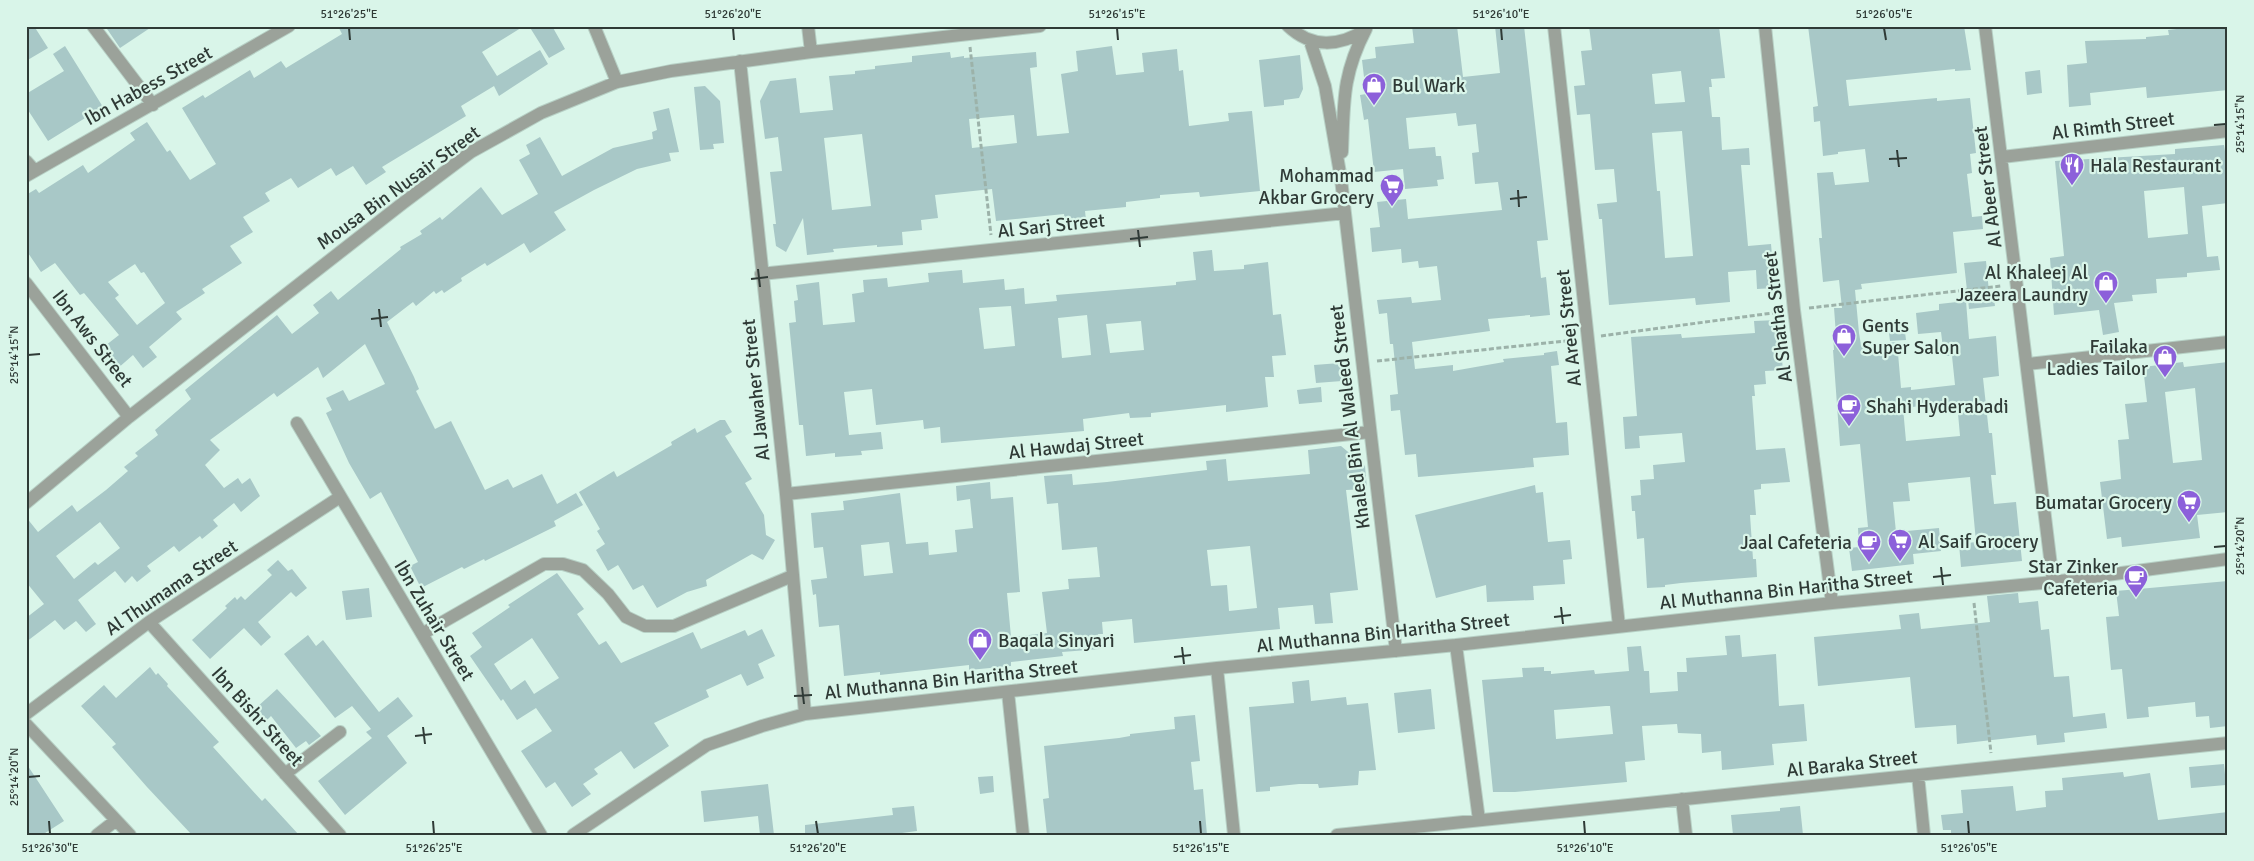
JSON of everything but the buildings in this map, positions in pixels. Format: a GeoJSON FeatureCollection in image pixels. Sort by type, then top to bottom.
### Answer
{"type":"FeatureCollection","features":[{"type":"Feature","properties":{"kind":"street"},"geometry":{"type":"LineString","coordinates":[[93,26],[153,105]]}},
{"type":"Feature","properties":{"kind":"street","name":"Ibn Habess Street"},"geometry":{"type":"LineString","coordinates":[[29,169],[153,105],[289,26]]}},
{"type":"Feature","properties":{"kind":"street"},"geometry":{"type":"LineString","coordinates":[[594,26],[617,82]]}},
{"type":"Feature","properties":{"kind":"street"},"geometry":{"type":"LineString","coordinates":[[808,26],[811,52]]}},
{"type":"Feature","properties":{"kind":"street","name":"Mousa Bin Nusair Street"},"geometry":{"type":"LineString","coordinates":[[26,503],[130,417],[471,152],[541,113],[617,82],[672,71],[811,52],[1040,26]]}},
{"type":"Feature","properties":{"kind":"street"},"geometry":{"type":"LineString","coordinates":[[1288,26],[1295,34],[1310,41],[1325,44],[1354,37],[1367,28]]}},
{"type":"Feature","properties":{"kind":"street","name":"Al Areej Street"},"geometry":{"type":"LineString","coordinates":[[1554,26],[1620,626]]}},
{"type":"Feature","properties":{"kind":"street","name":"Al Shatha Street"},"geometry":{"type":"LineString","coordinates":[[1765,26],[1794,310],[1832,603]]}},
{"type":"Feature","properties":{"kind":"street","name":"Al Abeer Street"},"geometry":{"type":"LineString","coordinates":[[1985,26],[2053,582]]}},
{"type":"Feature","properties":{"kind":"street","name":"Khaled Bin Al Waleed Street"},"geometry":{"type":"LineString","coordinates":[[1341,179],[1344,97],[1347,76],[1353,54],[1367,28]]}},
{"type":"Feature","properties":{"kind":"street","name":"Khaled Bin Al Waleed Street"},"geometry":{"type":"LineString","coordinates":[[1310,41],[1326,86],[1341,179],[1396,650]]}},
{"type":"Feature","properties":{"kind":"street","name":"Al Jawaher Street"},"geometry":{"type":"LineString","coordinates":[[740,61],[761,274],[786,494],[805,714]]}},
{"type":"Feature","properties":{"kind":"street","name":"Al Rimth Street"},"geometry":{"type":"LineString","coordinates":[[2002,157],[2228,131]]}},
{"type":"Feature","properties":{"kind":"street","name":"Al Sarj Street"},"geometry":{"type":"LineString","coordinates":[[761,274],[1344,213]]}},
{"type":"Feature","properties":{"kind":"street","name":"Ibn Aws Street"},"geometry":{"type":"LineString","coordinates":[[26,283],[130,417]]}},
{"type":"Feature","properties":{"kind":"street"},"geometry":{"type":"LineString","coordinates":[[2027,364],[2228,342]]}},
{"type":"Feature","properties":{"kind":"street","name":"Ibn Zuhair Street"},"geometry":{"type":"LineString","coordinates":[[297,423],[541,835]]}},
{"type":"Feature","properties":{"kind":"street","name":"Al Hawdaj Street"},"geometry":{"type":"LineString","coordinates":[[786,494],[1370,432]]}},
{"type":"Feature","properties":{"kind":"street","name":"Al Thumama Street"},"geometry":{"type":"LineString","coordinates":[[26,714],[149,622],[340,497]]}},
{"type":"Feature","properties":{"kind":"street","name":"Al Muthanna Bin Haritha Street"},"geometry":{"type":"LineString","coordinates":[[573,835],[707,745],[762,726],[805,714],[1217,668],[1456,645],[1832,603],[2053,582],[2228,559]]}},
{"type":"Feature","properties":{"kind":"street"},"geometry":{"type":"LineString","coordinates":[[422,634],[544,564],[563,564],[583,570],[608,594],[626,617],[645,626],[674,626],[792,576]]}},
{"type":"Feature","properties":{"kind":"street","name":"Ibn Bishr Street"},"geometry":{"type":"LineString","coordinates":[[149,622],[340,835]]}},
{"type":"Feature","properties":{"kind":"street"},"geometry":{"type":"LineString","coordinates":[[1456,645],[1479,820]]}},
{"type":"Feature","properties":{"kind":"street"},"geometry":{"type":"LineString","coordinates":[[1217,668],[1234,835]]}},
{"type":"Feature","properties":{"kind":"street"},"geometry":{"type":"LineString","coordinates":[[1008,692],[1023,835]]}},
{"type":"Feature","properties":{"kind":"street"},"geometry":{"type":"LineString","coordinates":[[26,724],[130,835]]}},
{"type":"Feature","properties":{"kind":"street"},"geometry":{"type":"LineString","coordinates":[[285,774],[340,732]]}},
{"type":"Feature","properties":{"kind":"street","name":"Al Baraka Street"},"geometry":{"type":"LineString","coordinates":[[1337,835],[2228,743]]}},
{"type":"Feature","properties":{"kind":"street"},"geometry":{"type":"LineString","coordinates":[[1918,775],[1924,835]]}},
{"type":"Feature","properties":{"kind":"street"},"geometry":{"type":"LineString","coordinates":[[1682,799],[1686,835]]}},
{"type":"Feature","properties":{"kind":"street"},"geometry":{"type":"LineString","coordinates":[[97,835],[115,821]]}},
{"type":"Feature","properties":{"kind":"path"},"geometry":{"type":"LineString","coordinates":[[969,35],[992,250]]}},
{"type":"Feature","properties":{"kind":"path"},"geometry":{"type":"LineString","coordinates":[[1362,362],[1588,338],[1794,310],[2017,284]]}},
{"type":"Feature","properties":{"kind":"path"},"geometry":{"type":"LineString","coordinates":[[1972,590],[1993,767]]}},
{"type":"Feature","properties":{"kind":"place","name":"Bul Wark"},"geometry":{"type":"Point","coordinates":[1374,106]}},
{"type":"Feature","properties":{"kind":"place","name":"Hala Restaurant"},"geometry":{"type":"Point","coordinates":[2072,186]}},
{"type":"Feature","properties":{"kind":"place","name":"Mohammad Akbar Grocery"},"geometry":{"type":"Point","coordinates":[1392,207]}},
{"type":"Feature","properties":{"kind":"place","name":"Al Khaleej Al Jazeera Laundry"},"geometry":{"type":"Point","coordinates":[2106,304]}},
{"type":"Feature","properties":{"kind":"place","name":"Gents Super Salon"},"geometry":{"type":"Point","coordinates":[1844,357]}},
{"type":"Feature","properties":{"kind":"place","name":"Failaka Ladies Tailor"},"geometry":{"type":"Point","coordinates":[2165,378]}},
{"type":"Feature","properties":{"kind":"place","name":"Shahi Hyderabadi"},"geometry":{"type":"Point","coordinates":[1849,427]}},
{"type":"Feature","properties":{"kind":"place","name":"Bumatar Grocery"},"geometry":{"type":"Point","coordinates":[2189,523]}},
{"type":"Feature","properties":{"kind":"place","name":"Al Saif Grocery"},"geometry":{"type":"Point","coordinates":[1900,562]}},
{"type":"Feature","properties":{"kind":"place","name":"Jaal Cafeteria"},"geometry":{"type":"Point","coordinates":[1869,563]}},
{"type":"Feature","properties":{"kind":"place","name":"Star Zinker Cafeteria"},"geometry":{"type":"Point","coordinates":[2136,598]}},
{"type":"Feature","properties":{"kind":"place","name":"Baqala Sinyari"},"geometry":{"type":"Point","coordinates":[980,661]}}]}
